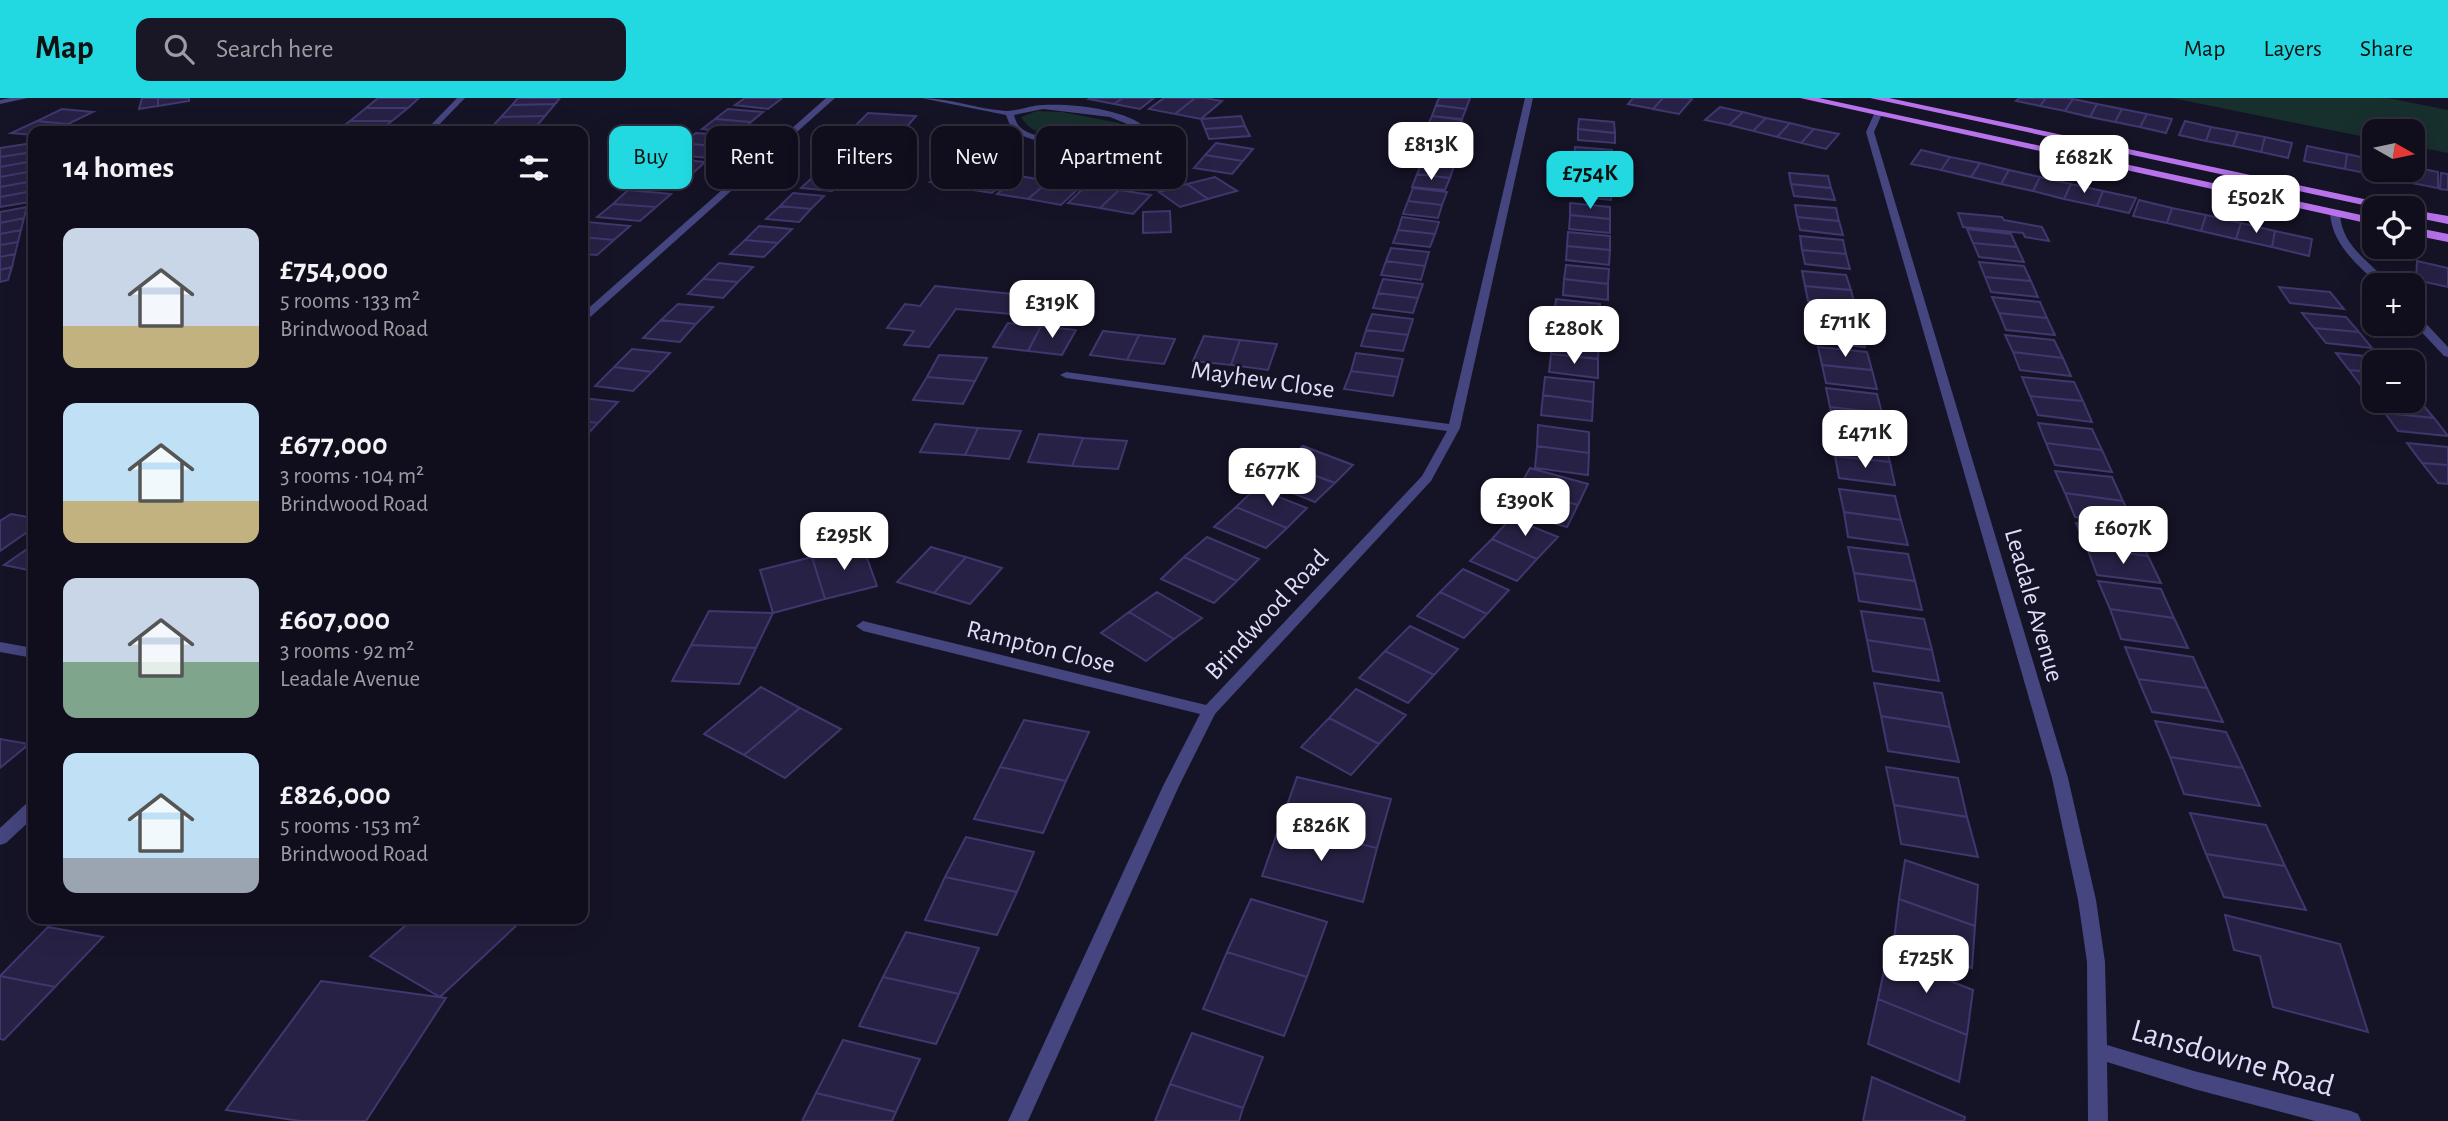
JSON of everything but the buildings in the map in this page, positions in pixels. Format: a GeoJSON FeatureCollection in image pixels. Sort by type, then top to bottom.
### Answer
{"type":"FeatureCollection","features":[{"type":"Feature","properties":{"kind":"main road"},"geometry":{"type":"LineString","coordinates":[[1805,98],[2362,219]]}},
{"type":"Feature","properties":{"kind":"main road"},"geometry":{"type":"LineString","coordinates":[[1875,98],[2362,202]]}},
{"type":"Feature","properties":{"kind":"main road"},"geometry":{"type":"LineString","coordinates":[[2097,162],[2105,147]]}},
{"type":"Feature","properties":{"kind":"main road"},"geometry":{"type":"LineString","coordinates":[[2425,215],[2448,220]]}},
{"type":"Feature","properties":{"kind":"main road"},"geometry":{"type":"LineString","coordinates":[[2425,233],[2448,238]]}},
{"type":"Feature","properties":{"kind":"street"},"geometry":{"type":"LineString","coordinates":[[0,102],[24,98]]}},
{"type":"Feature","properties":{"kind":"street"},"geometry":{"type":"LineString","coordinates":[[434,126],[461,98]]}},
{"type":"Feature","properties":{"kind":"street"},"geometry":{"type":"LineString","coordinates":[[588,314],[831,98]]}},
{"type":"Feature","properties":{"kind":"street"},"geometry":{"type":"LineString","coordinates":[[925,98],[1009,113],[1030,108],[1065,107],[1128,120],[1139,123],[1142,128],[1135,138],[1126,143],[1092,146],[1022,132],[1015,127],[1009,113]]}},
{"type":"Feature","properties":{"kind":"street","name":"Brindwood Road"},"geometry":{"type":"LineString","coordinates":[[1018,1121],[1171,786],[1209,711],[1427,478],[1454,428],[1529,98]]}},
{"type":"Feature","properties":{"kind":"street","name":"Leadale Avenue"},"geometry":{"type":"LineString","coordinates":[[1878,114],[1870,132],[2060,778],[2087,900],[2096,962],[2098,1121]]}},
{"type":"Feature","properties":{"kind":"street"},"geometry":{"type":"LineString","coordinates":[[2335,214],[2334,225],[2341,239],[2374,273]]}},
{"type":"Feature","properties":{"kind":"street"},"geometry":{"type":"LineString","coordinates":[[2425,329],[2448,354]]}},
{"type":"Feature","properties":{"kind":"street","name":"Mayhew Close"},"geometry":{"type":"LineString","coordinates":[[1066,375],[1454,428]]}},
{"type":"Feature","properties":{"kind":"street","name":"Rampton Close"},"geometry":{"type":"LineString","coordinates":[[863,626],[1209,711]]}},
{"type":"Feature","properties":{"kind":"street"},"geometry":{"type":"LineString","coordinates":[[0,647],[28,652]]}},
{"type":"Feature","properties":{"kind":"street"},"geometry":{"type":"LineString","coordinates":[[0,838],[28,813]]}},
{"type":"Feature","properties":{"kind":"street","name":"Lansdowne Road"},"geometry":{"type":"LineString","coordinates":[[2099,1051],[2194,1080],[2351,1121]]}},
{"type":"Feature","properties":{"kind":"green space"},"geometry":{"type":"Polygon","coordinates":[[[2172,98],[2388,98],[2448,110],[2448,153],[2426,149],[2426,119],[2362,119],[2362,136],[2172,98]]]}},
{"type":"Feature","properties":{"kind":"green space"},"geometry":{"type":"Polygon","coordinates":[[[1037,111],[1062,112],[1124,126],[1036,126],[1036,131],[1021,117],[1037,111]]]}}]}
